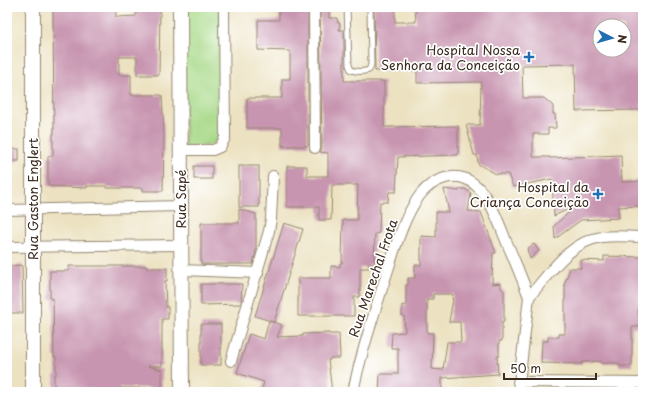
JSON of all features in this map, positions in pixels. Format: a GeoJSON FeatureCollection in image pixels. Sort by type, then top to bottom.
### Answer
{"type":"FeatureCollection","features":[{"type":"Feature","properties":{"kind":"street","name":"Rua Gaston Englert"},"geometry":{"type":"LineString","coordinates":[[33,7],[33,392]]}},
{"type":"Feature","properties":{"kind":"street","name":"Rua Sapé"},"geometry":{"type":"LineString","coordinates":[[180,7],[182,392]]}},
{"type":"Feature","properties":{"kind":"street"},"geometry":{"type":"LineString","coordinates":[[180,150],[213,150],[220,147],[225,138],[224,7]]}},
{"type":"Feature","properties":{"kind":"street"},"geometry":{"type":"LineString","coordinates":[[314,7],[315,148]]}},
{"type":"Feature","properties":{"kind":"street"},"geometry":{"type":"LineString","coordinates":[[231,361],[258,273],[271,219],[273,176]]}},
{"type":"Feature","properties":{"kind":"street","name":"Rua Marechal Frota"},"geometry":{"type":"LineString","coordinates":[[353,392],[367,336],[398,238],[410,212],[420,196],[430,185],[440,179],[451,176],[463,178],[473,184],[483,194],[495,215],[529,297]]}},
{"type":"Feature","properties":{"kind":"street"},"geometry":{"type":"LineString","coordinates":[[7,210],[181,206]]}},
{"type":"Feature","properties":{"kind":"street"},"geometry":{"type":"LineString","coordinates":[[643,237],[602,237],[587,241],[575,248],[561,260],[529,297],[518,387],[643,383]]}},
{"type":"Feature","properties":{"kind":"street"},"geometry":{"type":"LineString","coordinates":[[7,247],[181,245]]}},
{"type":"Feature","properties":{"kind":"street"},"geometry":{"type":"LineString","coordinates":[[181,270],[258,273]]}},
{"type":"Feature","properties":{"kind":"lane"},"geometry":{"type":"LineString","coordinates":[[347,7],[349,64],[351,70],[356,72],[365,72],[369,70],[371,65],[370,7]]}},
{"type":"Feature","properties":{"kind":"green space"},"geometry":{"type":"Polygon","coordinates":[[[184,7],[220,7],[220,137],[210,145],[185,147],[184,7]]]}},
{"type":"Feature","properties":{"kind":"building"},"geometry":{"type":"Polygon","coordinates":[[[53,7],[116,7],[116,17],[136,16],[136,7],[160,7],[159,75],[137,75],[137,57],[119,57],[119,75],[131,75],[131,95],[162,95],[164,134],[163,191],[143,191],[143,188],[107,188],[107,186],[87,186],[87,188],[48,186],[48,156],[53,156],[54,134],[53,7]]]}},
{"type":"Feature","properties":{"kind":"building"},"geometry":{"type":"Polygon","coordinates":[[[279,7],[308,7],[308,146],[282,146],[282,128],[247,128],[247,98],[282,98],[282,79],[290,79],[290,51],[258,50],[258,20],[279,20],[279,7]]]}},
{"type":"Feature","properties":{"kind":"building"},"geometry":{"type":"Polygon","coordinates":[[[320,7],[329,7],[329,18],[337,18],[338,23],[340,23],[339,30],[344,30],[344,81],[384,81],[384,127],[458,126],[458,155],[398,157],[396,192],[389,192],[388,202],[380,202],[379,233],[375,234],[374,264],[369,264],[369,268],[360,268],[360,297],[354,297],[354,316],[298,316],[298,278],[331,278],[331,266],[340,267],[340,263],[342,263],[343,220],[357,220],[358,185],[332,185],[331,220],[319,220],[319,207],[287,207],[287,166],[307,166],[307,176],[328,176],[328,153],[320,152],[322,148],[320,7]]]}},
{"type":"Feature","properties":{"kind":"building"},"geometry":{"type":"Polygon","coordinates":[[[374,7],[395,7],[395,22],[416,22],[415,7],[640,7],[642,110],[576,111],[575,64],[522,65],[523,98],[544,98],[553,106],[553,114],[555,114],[556,128],[548,128],[548,134],[533,134],[533,157],[550,158],[621,155],[622,182],[643,181],[643,206],[618,207],[619,218],[581,220],[555,239],[554,226],[577,205],[554,216],[552,179],[513,187],[508,174],[496,174],[478,164],[477,155],[474,155],[466,125],[480,125],[481,82],[417,83],[417,71],[375,71],[374,7]]]}},
{"type":"Feature","properties":{"kind":"building"},"geometry":{"type":"Polygon","coordinates":[[[7,149],[19,149],[19,161],[7,161],[7,149]]]}},
{"type":"Feature","properties":{"kind":"building"},"geometry":{"type":"Polygon","coordinates":[[[194,166],[212,166],[212,179],[194,179],[194,166]]]}},
{"type":"Feature","properties":{"kind":"building"},"geometry":{"type":"Polygon","coordinates":[[[239,166],[259,166],[259,207],[239,207],[239,166]]]}},
{"type":"Feature","properties":{"kind":"building"},"geometry":{"type":"Polygon","coordinates":[[[444,189],[459,191],[460,189],[465,189],[471,193],[468,211],[481,212],[496,253],[493,253],[492,284],[501,283],[501,288],[504,291],[504,322],[502,322],[502,341],[499,341],[499,356],[497,356],[498,374],[442,378],[442,392],[379,392],[380,374],[398,374],[398,348],[391,348],[392,333],[405,332],[404,316],[402,316],[402,305],[406,306],[406,285],[408,285],[408,278],[415,278],[415,265],[421,265],[421,236],[436,237],[436,212],[449,212],[444,189]],[[433,294],[433,299],[427,299],[427,333],[433,333],[432,369],[443,370],[447,342],[461,342],[460,322],[449,322],[453,294],[433,294]]]}},
{"type":"Feature","properties":{"kind":"building"},"geometry":{"type":"Polygon","coordinates":[[[239,209],[256,214],[256,251],[253,264],[201,264],[201,223],[239,223],[239,209]]]}},
{"type":"Feature","properties":{"kind":"building"},"geometry":{"type":"Polygon","coordinates":[[[284,223],[303,229],[274,322],[255,316],[284,223]]]}},
{"type":"Feature","properties":{"kind":"building"},"geometry":{"type":"Polygon","coordinates":[[[534,244],[539,251],[530,259],[527,249],[534,244]]]}},
{"type":"Feature","properties":{"kind":"building"},"geometry":{"type":"Polygon","coordinates":[[[604,256],[643,257],[643,309],[638,309],[639,327],[632,327],[632,366],[619,366],[619,363],[601,363],[601,361],[582,362],[582,364],[541,363],[542,341],[548,341],[548,337],[559,337],[559,334],[565,334],[564,285],[570,268],[581,268],[581,260],[604,261],[604,256]]]}},
{"type":"Feature","properties":{"kind":"building"},"geometry":{"type":"Polygon","coordinates":[[[22,265],[23,313],[7,313],[7,266],[22,265]]]}},
{"type":"Feature","properties":{"kind":"building"},"geometry":{"type":"Polygon","coordinates":[[[69,266],[146,266],[146,268],[167,268],[167,281],[165,281],[168,319],[162,319],[162,366],[148,366],[162,370],[162,392],[150,392],[150,388],[119,388],[119,392],[93,392],[93,389],[64,389],[64,392],[54,392],[56,357],[54,357],[53,299],[50,299],[50,271],[69,271],[69,266]]]}},
{"type":"Feature","properties":{"kind":"building"},"geometry":{"type":"Polygon","coordinates":[[[201,284],[242,284],[241,304],[201,305],[201,284]]]}},
{"type":"Feature","properties":{"kind":"building"},"geometry":{"type":"Polygon","coordinates":[[[269,321],[282,325],[277,337],[303,336],[303,334],[339,334],[340,358],[330,358],[330,360],[328,360],[332,392],[261,392],[264,382],[237,373],[249,334],[264,339],[269,321]]]}},
{"type":"Feature","properties":{"kind":"building"},"geometry":{"type":"Polygon","coordinates":[[[201,324],[221,324],[221,365],[201,365],[201,324]]]}},
{"type":"Feature","properties":{"kind":"place","name":"Hospital Nossa Senhora da Conceição"},"geometry":{"type":"Point","coordinates":[529,57]}},
{"type":"Feature","properties":{"kind":"place","name":"Hospital da Criança Conceição"},"geometry":{"type":"Point","coordinates":[598,194]}}]}
